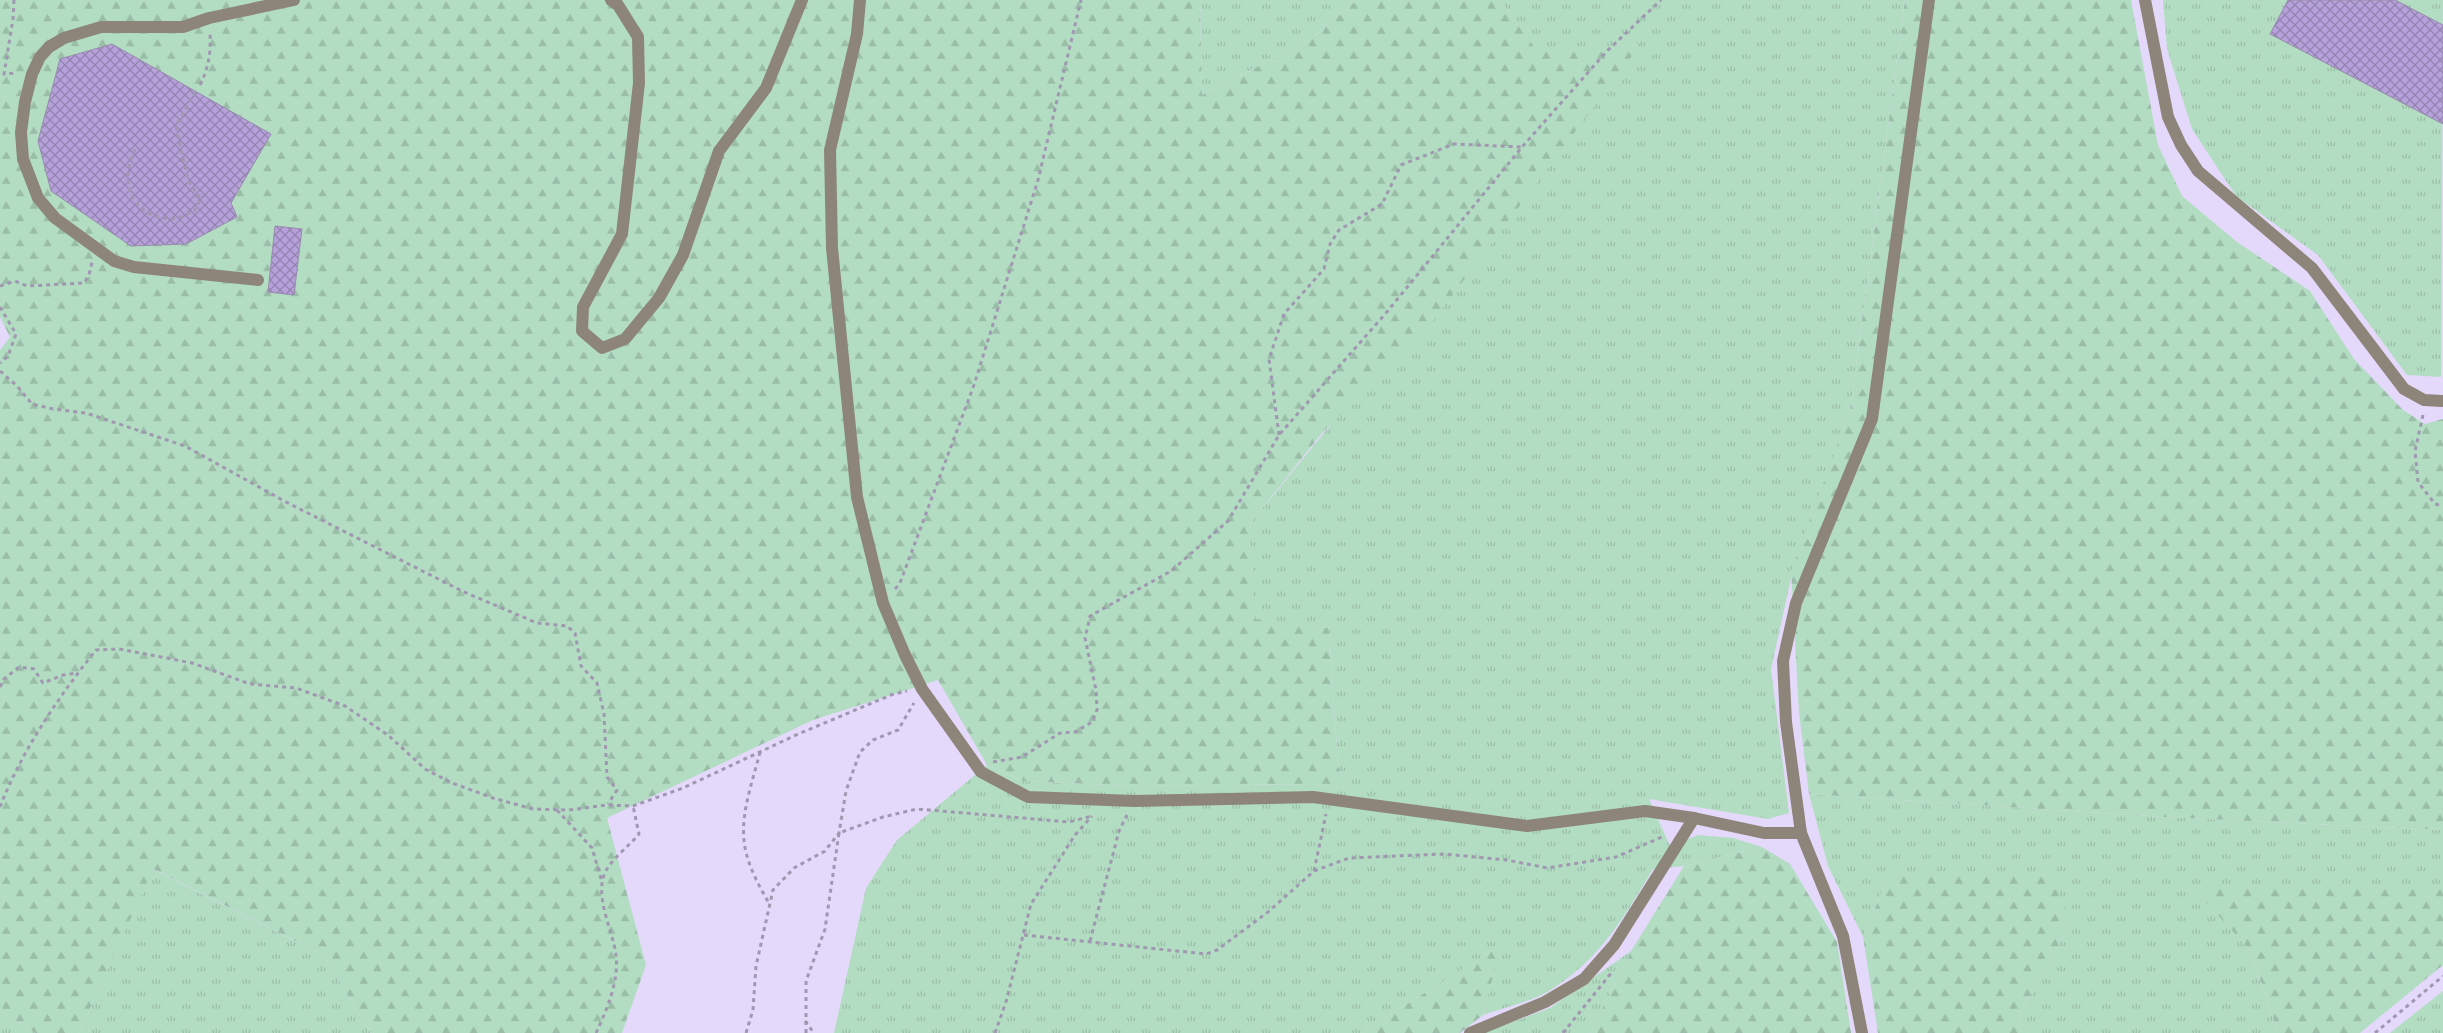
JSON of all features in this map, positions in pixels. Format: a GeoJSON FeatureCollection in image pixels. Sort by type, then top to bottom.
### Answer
{"type":"FeatureCollection","features":[{"type":"Feature","properties":{"kind":"street"},"geometry":{"type":"LineString","coordinates":[[258,280],[134,268],[114,261],[96,250],[55,218],[38,198],[23,159],[21,132],[25,102],[32,74],[40,57],[49,47],[81,32],[101,27],[183,27],[208,18],[294,0]]}},
{"type":"Feature","properties":{"kind":"street"},"geometry":{"type":"LineString","coordinates":[[611,0],[618,5],[638,37],[639,82],[622,234],[583,307],[582,331],[602,348],[625,339],[659,298],[683,255],[719,151],[766,88],[802,0]]}},
{"type":"Feature","properties":{"kind":"street"},"geometry":{"type":"LineString","coordinates":[[860,0],[857,34],[830,150],[832,248],[857,497],[883,603],[905,655],[922,689],[981,772],[1028,797],[1134,801],[1313,796],[1527,826],[1645,811],[1694,818],[1764,833],[1801,833]]}},
{"type":"Feature","properties":{"kind":"street"},"geometry":{"type":"LineString","coordinates":[[1862,1033],[1843,936],[1801,833],[1786,722],[1783,661],[1796,603],[1872,419],[1929,0]]}},
{"type":"Feature","properties":{"kind":"street"},"geometry":{"type":"LineString","coordinates":[[2145,0],[2168,117],[2181,145],[2198,171],[2312,268],[2404,388],[2424,400],[2443,401]]}},
{"type":"Feature","properties":{"kind":"street"},"geometry":{"type":"LineString","coordinates":[[1470,1033],[1545,1002],[1584,979],[1614,945],[1694,818]]}},
{"type":"Feature","properties":{"kind":"path"},"geometry":{"type":"LineString","coordinates":[[14,0],[14,19],[4,74],[32,74]]}},
{"type":"Feature","properties":{"kind":"path"},"geometry":{"type":"LineString","coordinates":[[883,603],[900,583],[974,385],[1038,180],[1081,0]]}},
{"type":"Feature","properties":{"kind":"path"},"geometry":{"type":"LineString","coordinates":[[981,772],[983,764],[1022,757],[1060,733],[1075,732],[1092,722],[1097,710],[1096,690],[1086,638],[1090,616],[1171,570],[1228,522],[1279,435],[1386,313],[1522,147],[1608,50],[1661,0]]}},
{"type":"Feature","properties":{"kind":"path"},"geometry":{"type":"LineString","coordinates":[[200,85],[208,70],[210,55],[208,18]]}},
{"type":"Feature","properties":{"kind":"path"},"geometry":{"type":"LineString","coordinates":[[134,149],[128,176],[131,196],[139,208],[159,217],[176,218],[194,211],[201,199],[188,181],[176,126],[196,91]]}},
{"type":"Feature","properties":{"kind":"path"},"geometry":{"type":"LineString","coordinates":[[1279,435],[1269,359],[1284,314],[1324,269],[1330,244],[1339,230],[1382,204],[1401,165],[1454,144],[1522,147]]}},
{"type":"Feature","properties":{"kind":"path"},"geometry":{"type":"LineString","coordinates":[[0,286],[15,281],[27,286],[84,283],[89,275],[96,250]]}},
{"type":"Feature","properties":{"kind":"path"},"geometry":{"type":"LineString","coordinates":[[0,307],[16,334],[8,356],[0,363]]}},
{"type":"Feature","properties":{"kind":"path"},"geometry":{"type":"LineString","coordinates":[[0,371],[17,386],[32,404],[86,413],[185,446],[286,502],[464,592],[537,623],[567,626],[575,633],[581,666],[597,683],[603,707],[607,777],[617,790],[607,805]]}},
{"type":"Feature","properties":{"kind":"path"},"geometry":{"type":"LineString","coordinates":[[2424,400],[2416,451],[2418,482],[2434,504],[2443,506]]}},
{"type":"Feature","properties":{"kind":"path"},"geometry":{"type":"LineString","coordinates":[[0,807],[13,774],[78,673],[96,650],[119,650],[192,663],[250,684],[296,688],[346,706],[388,735],[425,769],[452,783],[493,798],[533,809],[557,810],[607,805],[633,806],[683,788],[891,695],[922,689]]}},
{"type":"Feature","properties":{"kind":"path"},"geometry":{"type":"LineString","coordinates":[[0,687],[4,679],[19,667],[34,669],[44,683],[62,675],[78,673]]}},
{"type":"Feature","properties":{"kind":"path"},"geometry":{"type":"LineString","coordinates":[[806,1033],[806,981],[825,929],[846,791],[860,752],[873,740],[898,730],[922,689]]}},
{"type":"Feature","properties":{"kind":"path"},"geometry":{"type":"LineString","coordinates":[[760,752],[747,804],[744,841],[757,883],[770,905]]}},
{"type":"Feature","properties":{"kind":"path"},"geometry":{"type":"LineString","coordinates":[[1314,870],[1329,798]]}},
{"type":"Feature","properties":{"kind":"path"},"geometry":{"type":"LineString","coordinates":[[995,1033],[1006,1002],[1031,904],[1075,835],[1107,800]]}},
{"type":"Feature","properties":{"kind":"path"},"geometry":{"type":"LineString","coordinates":[[1090,941],[1120,832],[1134,801]]}},
{"type":"Feature","properties":{"kind":"path"},"geometry":{"type":"LineString","coordinates":[[602,883],[607,869],[639,834],[633,806]]}},
{"type":"Feature","properties":{"kind":"path"},"geometry":{"type":"LineString","coordinates":[[746,1033],[753,1010],[756,966],[774,890],[794,868],[825,851],[839,833],[883,817],[918,809],[1069,822],[1092,816]]}},
{"type":"Feature","properties":{"kind":"path"},"geometry":{"type":"LineString","coordinates":[[557,810],[592,848],[602,883],[604,911],[616,956],[614,987],[596,1033]]}},
{"type":"Feature","properties":{"kind":"path"},"geometry":{"type":"LineString","coordinates":[[1024,935],[1206,954],[1217,950],[1268,912],[1314,870],[1349,858],[1444,854],[1507,860],[1547,868],[1616,858],[1650,844],[1665,835]]}},
{"type":"Feature","properties":{"kind":"path"},"geometry":{"type":"LineString","coordinates":[[2375,1033],[2443,976]]}},
{"type":"Feature","properties":{"kind":"path"},"geometry":{"type":"LineString","coordinates":[[805,1021],[814,1033]]}},
{"type":"Feature","properties":{"kind":"green space"},"geometry":{"type":"Polygon","coordinates":[[[0,0],[1200,0],[1202,95],[1310,40],[1357,0],[1500,0],[1538,52],[1641,44],[1427,329],[1322,433],[1249,525],[1256,619],[1329,628],[1338,766],[1349,788],[1315,784],[1128,786],[1024,781],[987,765],[938,680],[813,720],[607,818],[646,965],[622,1033],[371,1033],[323,955],[153,869],[79,1033],[35,1033],[0,1011],[0,350],[10,337],[0,317],[0,0]]]}},
{"type":"Feature","properties":{"kind":"green space"},"geometry":{"type":"Polygon","coordinates":[[[1200,0],[1357,0],[1310,40],[1202,95],[1200,0]]]}},
{"type":"Feature","properties":{"kind":"green space"},"geometry":{"type":"Polygon","coordinates":[[[1500,0],[1905,0],[1850,410],[1791,578],[1771,669],[1789,813],[1768,819],[1649,799],[1670,846],[1698,835],[1733,838],[1762,847],[1684,866],[1653,869],[1632,904],[1610,935],[1598,950],[1569,977],[1546,993],[1483,1015],[1500,946],[1361,1033],[834,1033],[866,888],[897,840],[987,765],[1024,781],[1128,786],[1315,784],[1349,788],[1338,766],[1329,628],[1255,620],[1249,525],[1640,44],[1538,53],[1500,0]]]}},
{"type":"Feature","properties":{"kind":"green space"},"geometry":{"type":"Polygon","coordinates":[[[1905,0],[2131,0],[2158,145],[2182,196],[2237,242],[2310,291],[2354,359],[2403,410],[2425,424],[2443,419],[2443,830],[2164,817],[1809,794],[1799,712],[1791,571],[1850,410],[1905,0]]]}},
{"type":"Feature","properties":{"kind":"green space"},"geometry":{"type":"Polygon","coordinates":[[[2163,0],[2443,0],[2441,377],[2407,375],[2318,255],[2236,196],[2192,129],[2167,49],[2163,0]]]}},
{"type":"Feature","properties":{"kind":"green space"},"geometry":{"type":"Polygon","coordinates":[[[1809,794],[2164,817],[2443,830],[2443,885],[2191,885],[2251,951],[2278,1033],[2028,1033],[2018,1018],[2072,920],[1890,873],[1863,937],[1828,866],[1809,794]]]}},
{"type":"Feature","properties":{"kind":"green space"},"geometry":{"type":"Polygon","coordinates":[[[1762,847],[1790,864],[1837,942],[1851,1033],[1590,1033],[1631,951],[1684,866],[1762,847]]]}},
{"type":"Feature","properties":{"kind":"green space"},"geometry":{"type":"Polygon","coordinates":[[[152,869],[323,955],[371,1033],[79,1033],[152,869]]]}},
{"type":"Feature","properties":{"kind":"green space"},"geometry":{"type":"Polygon","coordinates":[[[1890,873],[2048,874],[2072,920],[2018,1018],[2028,1033],[1878,1033],[1863,937],[1890,873]]]}},
{"type":"Feature","properties":{"kind":"green space"},"geometry":{"type":"Polygon","coordinates":[[[2190,885],[2443,885],[2443,965],[2360,1033],[2278,1033],[2251,951],[2190,885]]]}},
{"type":"Feature","properties":{"kind":"green space"},"geometry":{"type":"Polygon","coordinates":[[[1501,945],[1483,1015],[1460,1033],[1361,1033],[1501,945]]]}},
{"type":"Feature","properties":{"kind":"green space"},"geometry":{"type":"Polygon","coordinates":[[[1631,951],[1590,1033],[1483,1033],[1550,1008],[1631,951]]]}},
{"type":"Feature","properties":{"kind":"green space"},"geometry":{"type":"Polygon","coordinates":[[[2443,991],[2443,1033],[2390,1033],[2443,991]]]}},
{"type":"Feature","properties":{"kind":"green space"},"geometry":{"type":"Polygon","coordinates":[[[0,1011],[35,1033],[0,1033],[0,1011]]]}},
{"type":"Feature","properties":{"kind":"building"},"geometry":{"type":"Polygon","coordinates":[[[2288,0],[2395,0],[2443,25],[2443,124],[2270,34],[2288,0]]]}},
{"type":"Feature","properties":{"kind":"building"},"geometry":{"type":"Polygon","coordinates":[[[112,44],[271,134],[231,203],[237,217],[186,244],[131,246],[51,191],[38,141],[60,59],[112,44]]]}},
{"type":"Feature","properties":{"kind":"building"},"geometry":{"type":"Polygon","coordinates":[[[275,226],[302,229],[294,295],[268,292],[275,226]]]}}]}
